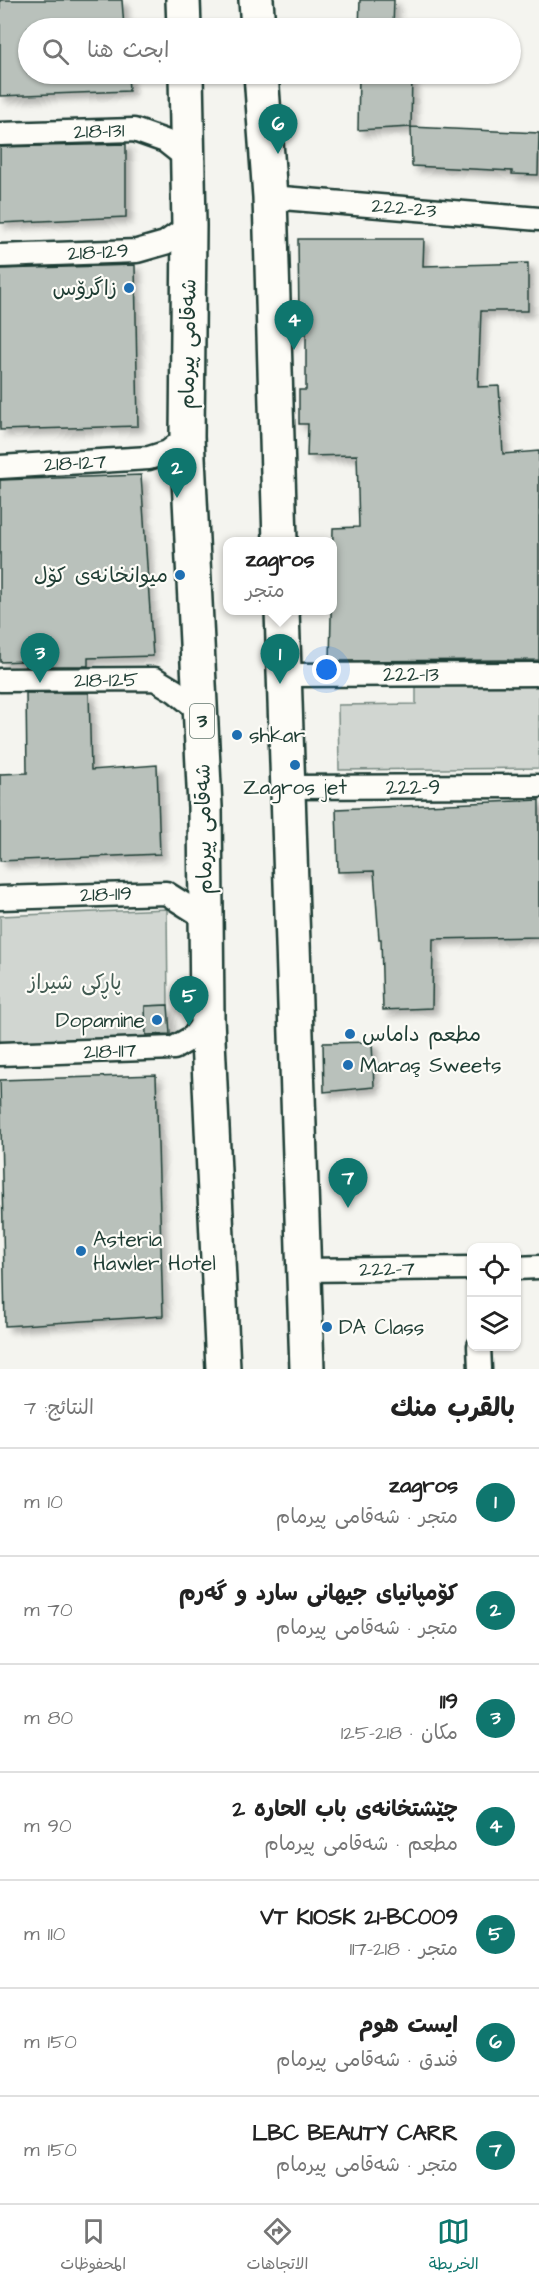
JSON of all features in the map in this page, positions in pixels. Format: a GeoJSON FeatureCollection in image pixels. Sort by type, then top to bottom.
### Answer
{"type":"FeatureCollection","features":[{"type":"Feature","properties":{"kind":"highway"},"geometry":{"type":"LineString","coordinates":[[256,0],[257,18]]}},
{"type":"Feature","properties":{"kind":"highway","name":"شەقامی پیرمام"},"geometry":{"type":"LineString","coordinates":[[186,84],[189,160],[187,437],[205,807],[204,917],[207,1018],[224,1369]]}},
{"type":"Feature","properties":{"kind":"highway"},"geometry":{"type":"LineString","coordinates":[[262,84],[270,196],[280,537]]}},
{"type":"Feature","properties":{"kind":"highway"},"geometry":{"type":"LineString","coordinates":[[282,615],[286,788],[308,1369]]}},
{"type":"Feature","properties":{"kind":"street","name":"218-131"},"geometry":{"type":"LineString","coordinates":[[0,134],[134,130],[165,141],[189,160]]}},
{"type":"Feature","properties":{"kind":"street","name":"222-23"},"geometry":{"type":"LineString","coordinates":[[270,196],[539,219]]}},
{"type":"Feature","properties":{"kind":"street","name":"218-129"},"geometry":{"type":"LineString","coordinates":[[0,256],[136,251],[165,243],[189,226]]}},
{"type":"Feature","properties":{"kind":"street","name":"218-127"},"geometry":{"type":"LineString","coordinates":[[0,467],[149,458],[168,452],[187,437]]}},
{"type":"Feature","properties":{"kind":"street","name":"222-13"},"geometry":{"type":"LineString","coordinates":[[283,675],[539,674]]}},
{"type":"Feature","properties":{"kind":"street","name":"218-125"},"geometry":{"type":"LineString","coordinates":[[0,680],[155,679],[175,691],[201,712]]}},
{"type":"Feature","properties":{"kind":"street","name":"222-9"},"geometry":{"type":"LineString","coordinates":[[286,788],[539,786]]}},
{"type":"Feature","properties":{"kind":"street","name":"218-119"},"geometry":{"type":"LineString","coordinates":[[0,898],[166,893],[204,917]]}},
{"type":"Feature","properties":{"kind":"street","name":"218-117"},"geometry":{"type":"LineString","coordinates":[[0,1054],[174,1048],[193,1037],[207,1018]]}},
{"type":"Feature","properties":{"kind":"street"},"geometry":{"type":"LineString","coordinates":[[521,1268],[539,1267]]}},
{"type":"Feature","properties":{"kind":"street","name":"222-7"},"geometry":{"type":"LineString","coordinates":[[303,1270],[467,1268]]}},
{"type":"Feature","properties":{"kind":"street"},"geometry":{"type":"LineString","coordinates":[[479,1351],[480,1369]]}},
{"type":"Feature","properties":{"kind":"green space"},"geometry":{"type":"Polygon","coordinates":[[[539,683],[539,768],[339,770],[338,705],[416,704],[416,684],[539,683]]]}},
{"type":"Feature","properties":{"kind":"green space","name":"پاڕکی شیراز"},"geometry":{"type":"Polygon","coordinates":[[[167,909],[168,1005],[145,1006],[148,1050],[0,1052],[0,916],[167,909]]]}},
{"type":"Feature","properties":{"kind":"building"},"geometry":{"type":"Polygon","coordinates":[[[0,0],[122,0],[123,18],[18,18],[18,84],[129,84],[129,91],[0,96],[0,0]]]}},
{"type":"Feature","properties":{"kind":"building"},"geometry":{"type":"Polygon","coordinates":[[[360,0],[394,0],[393,18],[359,18],[360,0]]]}},
{"type":"Feature","properties":{"kind":"building"},"geometry":{"type":"Polygon","coordinates":[[[359,84],[412,84],[411,127],[358,130],[359,84]]]}},
{"type":"Feature","properties":{"kind":"building"},"geometry":{"type":"Polygon","coordinates":[[[411,127],[539,133],[538,175],[512,174],[512,171],[412,166],[411,127]]]}},
{"type":"Feature","properties":{"kind":"building"},"geometry":{"type":"Polygon","coordinates":[[[126,144],[126,217],[0,223],[0,147],[126,144]]]}},
{"type":"Feature","properties":{"kind":"building"},"geometry":{"type":"Polygon","coordinates":[[[298,239],[424,239],[423,266],[528,263],[528,311],[481,311],[478,387],[499,386],[503,454],[539,451],[539,660],[330,661],[331,615],[337,615],[337,537],[333,537],[333,528],[359,527],[357,455],[307,456],[308,424],[299,424],[299,390],[306,390],[306,317],[299,317],[298,239]]]}},
{"type":"Feature","properties":{"kind":"building"},"geometry":{"type":"Polygon","coordinates":[[[135,265],[138,426],[0,430],[0,269],[135,265]]]}},
{"type":"Feature","properties":{"kind":"building"},"geometry":{"type":"Polygon","coordinates":[[[141,475],[153,656],[88,658],[88,666],[25,666],[25,661],[0,662],[0,480],[141,475]]]}},
{"type":"Feature","properties":{"kind":"building"},"geometry":{"type":"Polygon","coordinates":[[[26,693],[89,693],[91,770],[157,765],[160,854],[0,861],[0,774],[27,773],[26,693]]]}},
{"type":"Feature","properties":{"kind":"building"},"geometry":{"type":"Polygon","coordinates":[[[539,800],[539,937],[433,939],[432,1008],[383,1010],[381,939],[379,939],[374,871],[338,872],[336,809],[539,800]]]}},
{"type":"Feature","properties":{"kind":"building","name":"Dopamine"},"geometry":{"type":"Polygon","coordinates":[[[168,1005],[170,1034],[146,1035],[145,1006],[168,1005]]]}},
{"type":"Feature","properties":{"kind":"building","name":"Maraş Sweets"},"geometry":{"type":"Polygon","coordinates":[[[372,1042],[374,1087],[324,1092],[323,1043],[372,1042]]]}},
{"type":"Feature","properties":{"kind":"building","name":"Asteria Hawler Hotel"},"geometry":{"type":"Polygon","coordinates":[[[156,1075],[163,1316],[5,1326],[0,1080],[156,1075]]]}},
{"type":"Feature","properties":{"kind":"place","name":"ايست هوم"},"geometry":{"type":"Point","coordinates":[278,154]}},
{"type":"Feature","properties":{"kind":"place","name":"زاگرۆس"},"geometry":{"type":"Point","coordinates":[129,288]}},
{"type":"Feature","properties":{"kind":"place","name":"چێشتخانەی باب الحارە 2"},"geometry":{"type":"Point","coordinates":[294,350]}},
{"type":"Feature","properties":{"kind":"place","name":"کۆمپانیای جیهانی سارد و گەرم"},"geometry":{"type":"Point","coordinates":[177,498]}},
{"type":"Feature","properties":{"kind":"place","name":"میوانخانەی کۆل"},"geometry":{"type":"Point","coordinates":[180,575]}},
{"type":"Feature","properties":{"kind":"place","name":"119"},"geometry":{"type":"Point","coordinates":[40,683]}},
{"type":"Feature","properties":{"kind":"place","name":"zagros"},"geometry":{"type":"Point","coordinates":[280,684]}},
{"type":"Feature","properties":{"kind":"place","name":"shkar"},"geometry":{"type":"Point","coordinates":[237,735]}},
{"type":"Feature","properties":{"kind":"place","name":"Zagros jet"},"geometry":{"type":"Point","coordinates":[295,765]}},
{"type":"Feature","properties":{"kind":"place","name":"Dopamine"},"geometry":{"type":"Point","coordinates":[157,1020]}},
{"type":"Feature","properties":{"kind":"place","name":"VT KIOSK 21-BC009"},"geometry":{"type":"Point","coordinates":[189,1026]}},
{"type":"Feature","properties":{"kind":"place","name":"مطعم داماس"},"geometry":{"type":"Point","coordinates":[350,1034]}},
{"type":"Feature","properties":{"kind":"place","name":"Maraş Sweets"},"geometry":{"type":"Point","coordinates":[348,1065]}},
{"type":"Feature","properties":{"kind":"place","name":"LBC BEAUTY CARR"},"geometry":{"type":"Point","coordinates":[348,1208]}},
{"type":"Feature","properties":{"kind":"place","name":"Asteria Hawler Hotel"},"geometry":{"type":"Point","coordinates":[81,1251]}},
{"type":"Feature","properties":{"kind":"place","name":"DA Class"},"geometry":{"type":"Point","coordinates":[327,1327]}}]}
